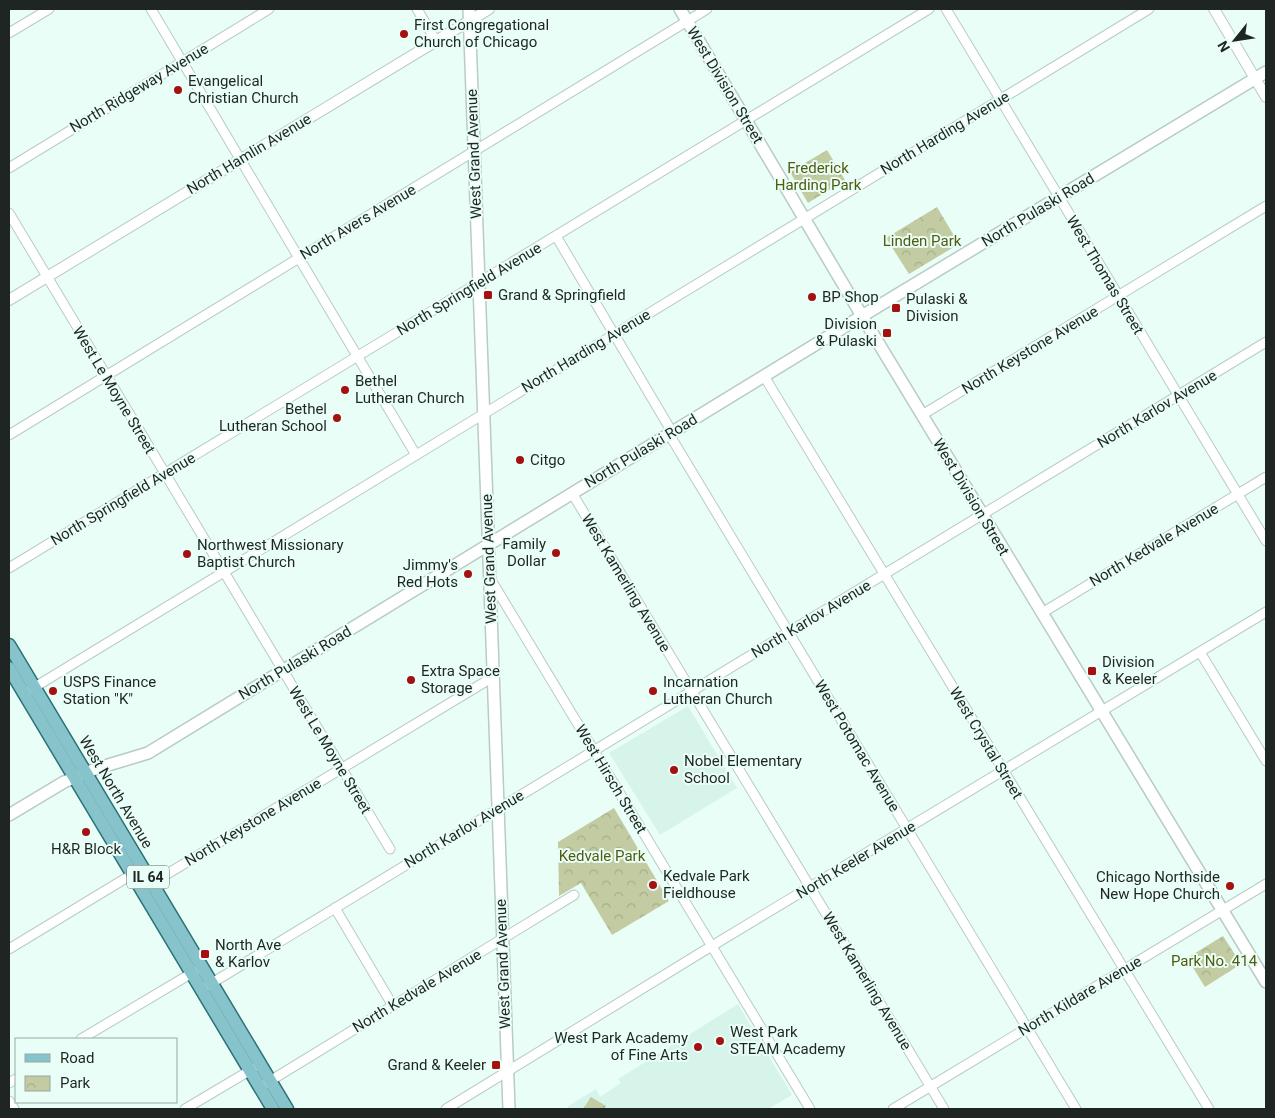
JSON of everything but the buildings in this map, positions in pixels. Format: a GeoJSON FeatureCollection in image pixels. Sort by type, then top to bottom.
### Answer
{"type":"FeatureCollection","features":[{"type":"Feature","properties":{"kind":"main road","name":"West Grand Avenue"},"geometry":{"type":"LineString","coordinates":[[468,9],[475,151],[478,283],[509,1109]]}},
{"type":"Feature","properties":{"kind":"main road","name":"West Division Street"},"geometry":{"type":"LineString","coordinates":[[680,9],[862,316],[1266,982]]}},
{"type":"Feature","properties":{"kind":"main road","name":"North Pulaski Road"},"geometry":{"type":"LineString","coordinates":[[9,815],[80,776],[148,753],[862,316],[1266,72]]}},
{"type":"Feature","properties":{"kind":"main road","name":"West North Avenue"},"geometry":{"type":"LineString","coordinates":[[9,645],[14,675],[29,690],[265,1084],[288,1109]]}},
{"type":"Feature","properties":{"kind":"main road","name":"West North Avenue"},"geometry":{"type":"LineString","coordinates":[[265,1084],[273,1109]]}},
{"type":"Feature","properties":{"kind":"street"},"geometry":{"type":"LineString","coordinates":[[9,33],[49,9]]}},
{"type":"Feature","properties":{"kind":"street"},"geometry":{"type":"LineString","coordinates":[[150,9],[416,455]]}},
{"type":"Feature","properties":{"kind":"street","name":"North Ridgeway Avenue"},"geometry":{"type":"LineString","coordinates":[[9,168],[269,9]]}},
{"type":"Feature","properties":{"kind":"street"},"geometry":{"type":"LineString","coordinates":[[417,9],[436,41]]}},
{"type":"Feature","properties":{"kind":"street","name":"North Hamlin Avenue"},"geometry":{"type":"LineString","coordinates":[[9,300],[489,9]]}},
{"type":"Feature","properties":{"kind":"street","name":"North Avers Avenue"},"geometry":{"type":"LineString","coordinates":[[9,435],[707,9]]}},
{"type":"Feature","properties":{"kind":"street","name":"North Springfield Avenue"},"geometry":{"type":"LineString","coordinates":[[9,568],[929,9]]}},
{"type":"Feature","properties":{"kind":"street","name":"West Thomas Street"},"geometry":{"type":"LineString","coordinates":[[946,9],[1266,541]]}},
{"type":"Feature","properties":{"kind":"street","name":"North Harding Avenue"},"geometry":{"type":"LineString","coordinates":[[29,690],[1149,9]]}},
{"type":"Feature","properties":{"kind":"street"},"geometry":{"type":"LineString","coordinates":[[1214,9],[1266,97]]}},
{"type":"Feature","properties":{"kind":"street","name":"North Keystone Avenue"},"geometry":{"type":"LineString","coordinates":[[922,415],[1266,206]]}},
{"type":"Feature","properties":{"kind":"street","name":"West Le Moyne Street"},"geometry":{"type":"LineString","coordinates":[[9,213],[390,849]]}},
{"type":"Feature","properties":{"kind":"street","name":"West Potomac Avenue"},"geometry":{"type":"LineString","coordinates":[[556,236],[788,632],[1076,1109]]}},
{"type":"Feature","properties":{"kind":"street","name":"North Karlov Avenue"},"geometry":{"type":"LineString","coordinates":[[206,986],[1266,342]]}},
{"type":"Feature","properties":{"kind":"street","name":"West Crystal Street"},"geometry":{"type":"LineString","coordinates":[[764,376],[1209,1109]]}},
{"type":"Feature","properties":{"kind":"street","name":"North Kedvale Avenue"},"geometry":{"type":"LineString","coordinates":[[1042,613],[1266,477]]}},
{"type":"Feature","properties":{"kind":"street","name":"West Kamerling Avenue"},"geometry":{"type":"LineString","coordinates":[[572,494],[944,1109]]}},
{"type":"Feature","properties":{"kind":"street","name":"West Hirsch Street"},"geometry":{"type":"LineString","coordinates":[[489,578],[810,1109]]}},
{"type":"Feature","properties":{"kind":"street","name":"North Keeler Avenue"},"geometry":{"type":"LineString","coordinates":[[446,1109],[1266,612]]}},
{"type":"Feature","properties":{"kind":"street"},"geometry":{"type":"LineString","coordinates":[[1200,652],[1266,761]]}},
{"type":"Feature","properties":{"kind":"street","name":"North Keystone Avenue"},"geometry":{"type":"LineString","coordinates":[[147,887],[493,677]]}},
{"type":"Feature","properties":{"kind":"street"},"geometry":{"type":"LineString","coordinates":[[9,949],[137,871]]}},
{"type":"Feature","properties":{"kind":"street","name":"North Kildare Avenue"},"geometry":{"type":"LineString","coordinates":[[893,1109],[1266,884]]}},
{"type":"Feature","properties":{"kind":"street","name":"North Kedvale Avenue"},"geometry":{"type":"LineString","coordinates":[[265,1084],[574,895]]}},
{"type":"Feature","properties":{"kind":"street"},"geometry":{"type":"LineString","coordinates":[[335,908],[393,1006]]}},
{"type":"Feature","properties":{"kind":"street"},"geometry":{"type":"LineString","coordinates":[[83,1038],[196,970]]}},
{"type":"Feature","properties":{"kind":"street"},"geometry":{"type":"LineString","coordinates":[[185,1109],[255,1067]]}},
{"type":"Feature","properties":{"kind":"street"},"geometry":{"type":"LineString","coordinates":[[9,1101],[14,1109]]}},
{"type":"Feature","properties":{"kind":"shaded area","name":"Nobel Elementary School"},"geometry":{"type":"Polygon","coordinates":[[[688,706],[737,788],[660,835],[609,753],[688,706]]]}},
{"type":"Feature","properties":{"kind":"shaded area","name":"West Park STEAM Academy"},"geometry":{"type":"Polygon","coordinates":[[[738,1004],[792,1095],[768,1109],[568,1109],[568,1106],[596,1089],[600,1097],[621,1083],[618,1079],[738,1004]]]}},
{"type":"Feature","properties":{"kind":"green space","name":"Frederick Harding Park"},"geometry":{"type":"Polygon","coordinates":[[[827,150],[845,180],[808,203],[790,172],[827,150]]]}},
{"type":"Feature","properties":{"kind":"green space","name":"Linden Park"},"geometry":{"type":"Polygon","coordinates":[[[937,207],[959,244],[909,274],[886,238],[937,207]]]}},
{"type":"Feature","properties":{"kind":"green space","name":"Kedvale Park"},"geometry":{"type":"Polygon","coordinates":[[[614,808],[669,901],[612,935],[581,883],[559,896],[558,842],[614,808]]]}},
{"type":"Feature","properties":{"kind":"green space","name":"Park No. 414"},"geometry":{"type":"Polygon","coordinates":[[[1223,936],[1241,964],[1205,987],[1187,958],[1223,936]]]}},
{"type":"Feature","properties":{"kind":"green space"},"geometry":{"type":"Polygon","coordinates":[[[591,1097],[606,1106],[604,1109],[583,1109],[591,1097]]]}},
{"type":"Feature","properties":{"kind":"place","name":"First Congregational Church of Chicago"},"geometry":{"type":"Point","coordinates":[404,34]}},
{"type":"Feature","properties":{"kind":"place","name":"Evangelical Christian Church"},"geometry":{"type":"Point","coordinates":[178,90]}},
{"type":"Feature","properties":{"kind":"place","name":"Grand & Springfield"},"geometry":{"type":"Point","coordinates":[488,295]}},
{"type":"Feature","properties":{"kind":"place","name":"BP Shop"},"geometry":{"type":"Point","coordinates":[812,297]}},
{"type":"Feature","properties":{"kind":"place","name":"Pulaski & Division"},"geometry":{"type":"Point","coordinates":[896,308]}},
{"type":"Feature","properties":{"kind":"place","name":"Division & Pulaski"},"geometry":{"type":"Point","coordinates":[887,333]}},
{"type":"Feature","properties":{"kind":"place","name":"Bethel Lutheran Church"},"geometry":{"type":"Point","coordinates":[345,390]}},
{"type":"Feature","properties":{"kind":"place","name":"Bethel Lutheran School"},"geometry":{"type":"Point","coordinates":[337,418]}},
{"type":"Feature","properties":{"kind":"place","name":"Citgo"},"geometry":{"type":"Point","coordinates":[520,460]}},
{"type":"Feature","properties":{"kind":"place","name":"Family Dollar"},"geometry":{"type":"Point","coordinates":[556,553]}},
{"type":"Feature","properties":{"kind":"place","name":"Northwest Missionary Baptist Church"},"geometry":{"type":"Point","coordinates":[187,554]}},
{"type":"Feature","properties":{"kind":"place","name":"Jimmy's Red Hots"},"geometry":{"type":"Point","coordinates":[468,574]}},
{"type":"Feature","properties":{"kind":"place","name":"Division & Keeler"},"geometry":{"type":"Point","coordinates":[1092,671]}},
{"type":"Feature","properties":{"kind":"place","name":"Extra Space Storage"},"geometry":{"type":"Point","coordinates":[411,680]}},
{"type":"Feature","properties":{"kind":"place","name":"USPS Finance Station \"K\""},"geometry":{"type":"Point","coordinates":[53,691]}},
{"type":"Feature","properties":{"kind":"place","name":"Incarnation Lutheran Church"},"geometry":{"type":"Point","coordinates":[653,691]}},
{"type":"Feature","properties":{"kind":"place","name":"Nobel Elementary School"},"geometry":{"type":"Point","coordinates":[674,770]}},
{"type":"Feature","properties":{"kind":"place","name":"H&R Block"},"geometry":{"type":"Point","coordinates":[86,832]}},
{"type":"Feature","properties":{"kind":"place","name":"Kedvale Park Fieldhouse"},"geometry":{"type":"Point","coordinates":[653,885]}},
{"type":"Feature","properties":{"kind":"place","name":"Chicago Northside New Hope Church"},"geometry":{"type":"Point","coordinates":[1230,886]}},
{"type":"Feature","properties":{"kind":"place","name":"North Ave & Karlov"},"geometry":{"type":"Point","coordinates":[205,954]}},
{"type":"Feature","properties":{"kind":"place","name":"West Park STEAM Academy"},"geometry":{"type":"Point","coordinates":[720,1041]}},
{"type":"Feature","properties":{"kind":"place","name":"West Park Academy of Fine Arts"},"geometry":{"type":"Point","coordinates":[698,1047]}},
{"type":"Feature","properties":{"kind":"place","name":"Grand & Keeler"},"geometry":{"type":"Point","coordinates":[496,1065]}}]}
